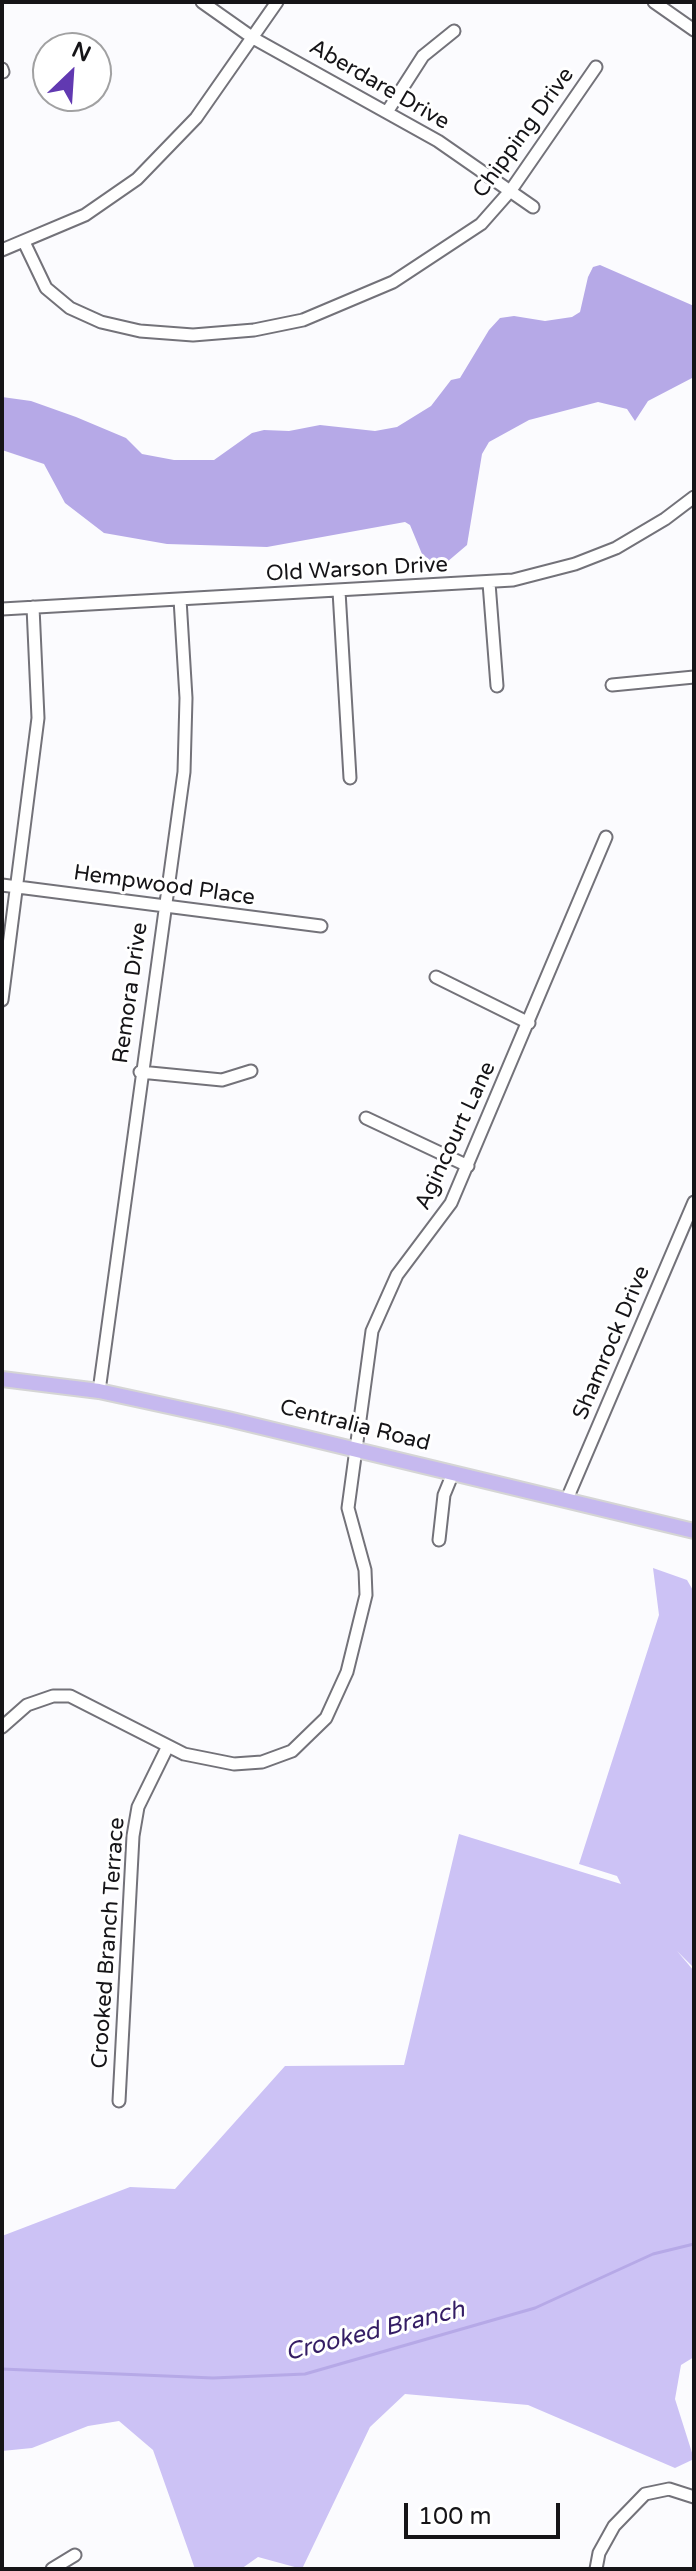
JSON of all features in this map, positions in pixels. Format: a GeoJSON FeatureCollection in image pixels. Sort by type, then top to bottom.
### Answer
{"type":"FeatureCollection","features":[{"type":"Feature","properties":{"kind":"main road","name":"Centralia Road"},"geometry":{"type":"LineString","coordinates":[[2,1379],[99,1391],[694,1531]]}},
{"type":"Feature","properties":{"kind":"street","name":"Aberdare Drive"},"geometry":{"type":"LineString","coordinates":[[202,2],[253,38],[387,112],[533,207]]}},
{"type":"Feature","properties":{"kind":"street"},"geometry":{"type":"LineString","coordinates":[[2,250],[85,215],[137,179],[185,132],[277,2]]}},
{"type":"Feature","properties":{"kind":"street"},"geometry":{"type":"LineString","coordinates":[[657,3],[694,30]]}},
{"type":"Feature","properties":{"kind":"street"},"geometry":{"type":"LineString","coordinates":[[387,112],[423,56],[454,31]]}},
{"type":"Feature","properties":{"kind":"street","name":"Chipping Drive"},"geometry":{"type":"LineString","coordinates":[[24,242],[46,288],[85,316],[166,334],[242,331],[303,320],[393,282],[474,229],[511,190],[596,67]]}},
{"type":"Feature","properties":{"kind":"street","name":"Old Warson Drive"},"geometry":{"type":"LineString","coordinates":[[2,609],[489,583],[545,573],[599,556],[644,533],[694,497]]}},
{"type":"Feature","properties":{"kind":"street"},"geometry":{"type":"LineString","coordinates":[[489,583],[497,686]]}},
{"type":"Feature","properties":{"kind":"street"},"geometry":{"type":"LineString","coordinates":[[339,591],[350,778]]}},
{"type":"Feature","properties":{"kind":"street","name":"Remora Drive"},"geometry":{"type":"LineString","coordinates":[[99,1391],[186,735],[180,599]]}},
{"type":"Feature","properties":{"kind":"street"},"geometry":{"type":"LineString","coordinates":[[2,1000],[38,718],[33,607]]}},
{"type":"Feature","properties":{"kind":"street"},"geometry":{"type":"LineString","coordinates":[[612,685],[694,677]]}},
{"type":"Feature","properties":{"kind":"street","name":"Agincourt Lane"},"geometry":{"type":"LineString","coordinates":[[2,1727],[27,1705],[53,1696],[70,1696],[168,1746],[207,1761],[234,1764],[262,1762],[292,1751],[326,1718],[347,1672],[366,1595],[365,1570],[348,1508],[351,1479],[359,1451],[366,1355],[379,1312],[397,1275],[439,1223],[468,1166],[606,837]]}},
{"type":"Feature","properties":{"kind":"street","name":"Hempwood Place"},"geometry":{"type":"LineString","coordinates":[[2,885],[321,926]]}},
{"type":"Feature","properties":{"kind":"street"},"geometry":{"type":"LineString","coordinates":[[436,977],[529,1023]]}},
{"type":"Feature","properties":{"kind":"street"},"geometry":{"type":"LineString","coordinates":[[140,1072],[222,1080],[251,1071]]}},
{"type":"Feature","properties":{"kind":"street"},"geometry":{"type":"LineString","coordinates":[[366,1118],[468,1166]]}},
{"type":"Feature","properties":{"kind":"street","name":"Shamrock Drive"},"geometry":{"type":"LineString","coordinates":[[567,1499],[694,1202]]}},
{"type":"Feature","properties":{"kind":"street"},"geometry":{"type":"LineString","coordinates":[[439,1540],[444,1495],[453,1473]]}},
{"type":"Feature","properties":{"kind":"street","name":"Crooked Branch Terrace"},"geometry":{"type":"LineString","coordinates":[[119,2101],[133,1836],[138,1807],[168,1746]]}},
{"type":"Feature","properties":{"kind":"street"},"geometry":{"type":"LineString","coordinates":[[596,2569],[599,2553],[614,2526],[645,2494],[669,2489],[694,2497]]}},
{"type":"Feature","properties":{"kind":"street"},"geometry":{"type":"LineString","coordinates":[[52,2569],[75,2555]]}},
{"type":"Feature","properties":{"kind":"shaded area"},"geometry":{"type":"Polygon","coordinates":[[[600,265],[694,306],[694,377],[648,401],[635,421],[627,409],[598,402],[529,420],[489,442],[482,454],[467,545],[447,562],[434,563],[422,554],[410,525],[405,522],[267,547],[167,544],[104,533],[65,503],[44,464],[2,450],[2,397],[31,401],[76,417],[126,438],[142,454],[174,460],[214,460],[252,433],[264,430],[289,431],[320,425],[375,431],[397,427],[431,406],[451,380],[460,378],[489,330],[500,318],[514,316],[545,321],[572,317],[580,312],[588,277],[593,267],[600,265]]]}},
{"type":"Feature","properties":{"kind":"shaded area"},"geometry":{"type":"Polygon","coordinates":[[[653,1568],[687,1580],[694,1592],[694,1968],[677,1951],[694,1971],[694,2357],[681,2365],[675,2399],[694,2459],[675,2468],[528,2405],[405,2394],[370,2427],[302,2569],[258,2557],[241,2569],[195,2569],[153,2450],[119,2421],[88,2426],[32,2448],[2,2451],[2,2236],[130,2187],[175,2189],[285,2066],[404,2065],[459,1834],[621,1884],[617,1876],[579,1864],[659,1615],[653,1568]]]}},
{"type":"Feature","properties":{"kind":"waterway","name":"Crooked Branch"},"geometry":{"type":"LineString","coordinates":[[2,2369],[213,2378],[305,2374],[535,2308],[653,2254],[694,2244]]}}]}
